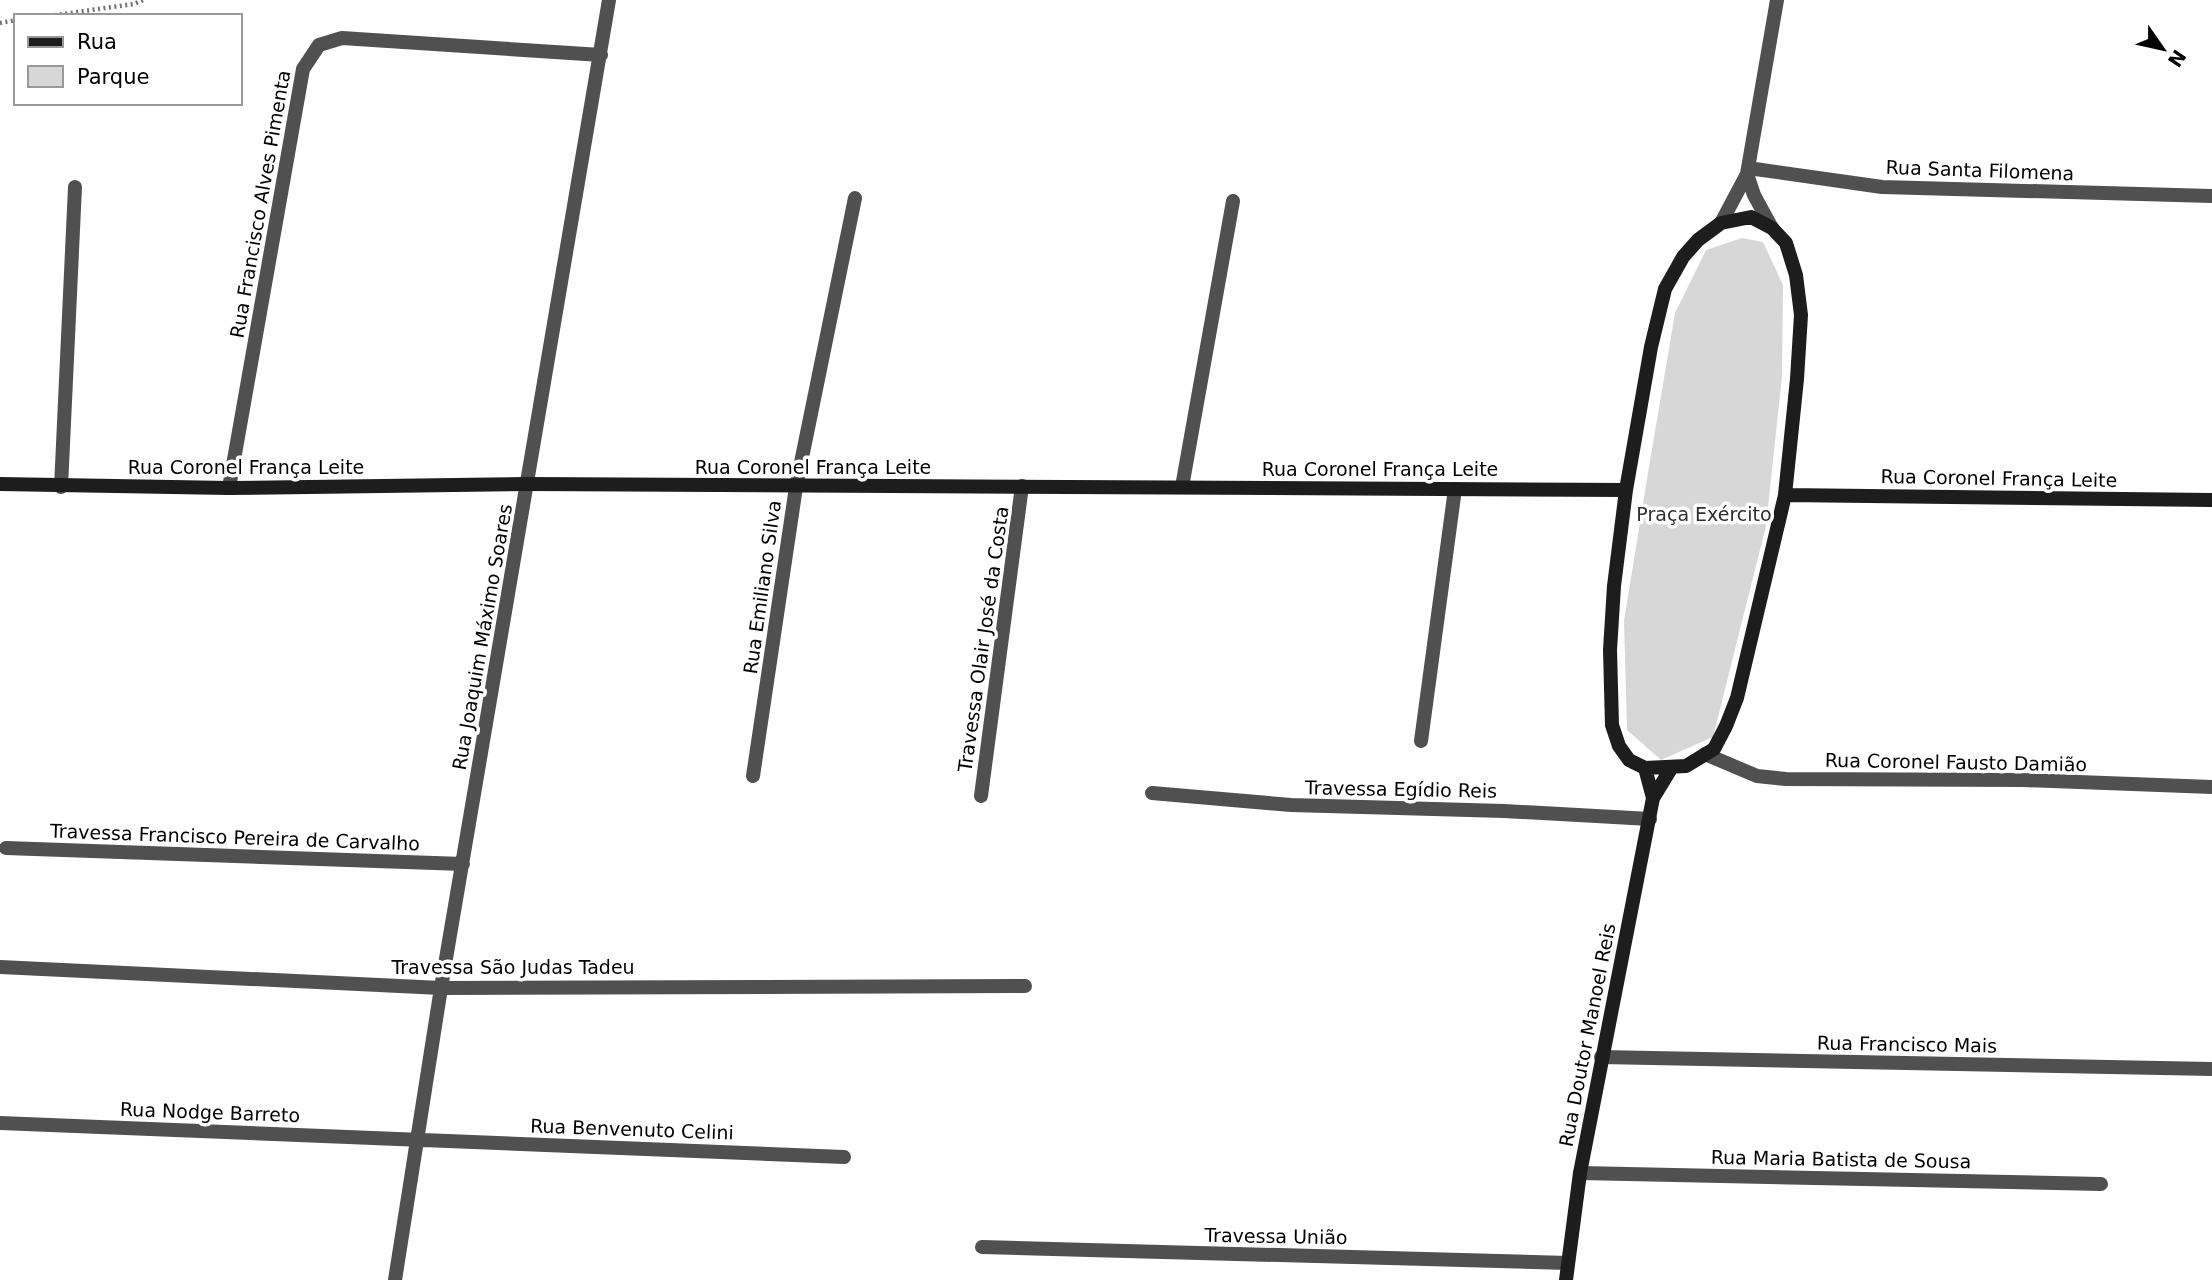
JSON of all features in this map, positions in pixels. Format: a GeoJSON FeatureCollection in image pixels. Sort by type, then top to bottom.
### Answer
{"type":"FeatureCollection","features":[{"type":"Feature","properties":{"kind":"main road"},"geometry":{"type":"LineString","coordinates":[[1751,217],[1772,228],[1787,243],[1796,275],[1801,315],[1797,379],[1784,495],[1737,698],[1714,748],[1686,765],[1645,768],[1629,760],[1619,746],[1612,725],[1610,650],[1614,586],[1626,490],[1651,347],[1665,289],[1690,248],[1698,240],[1721,223],[1751,217]]}},
{"type":"Feature","properties":{"kind":"main road","name":"Rua Coronel França Leite"},"geometry":{"type":"LineString","coordinates":[[0,484],[229,488],[528,484],[1626,490]]}},
{"type":"Feature","properties":{"kind":"main road","name":"Rua Coronel França Leite"},"geometry":{"type":"LineString","coordinates":[[1784,495],[2212,500]]}},
{"type":"Feature","properties":{"kind":"main road","name":"Rua Doutor Manoel Reis"},"geometry":{"type":"LineString","coordinates":[[1566,1280],[1580,1173],[1653,798],[1672,766]]}},
{"type":"Feature","properties":{"kind":"main road","name":"Rua Doutor Manoel Reis"},"geometry":{"type":"LineString","coordinates":[[1645,768],[1653,798]]}},
{"type":"Feature","properties":{"kind":"street","name":"Rua Joaquim Máximo Soares"},"geometry":{"type":"LineString","coordinates":[[395,1280],[441,988],[609,0]]}},
{"type":"Feature","properties":{"kind":"street"},"geometry":{"type":"LineString","coordinates":[[1721,223],[1747,171],[1777,0]]}},
{"type":"Feature","properties":{"kind":"street","name":"Rua Francisco Alves Pimenta"},"geometry":{"type":"LineString","coordinates":[[229,488],[303,69],[319,46],[342,38],[601,55]]}},
{"type":"Feature","properties":{"kind":"street"},"geometry":{"type":"LineString","coordinates":[[1747,171],[1754,195],[1772,228]]}},
{"type":"Feature","properties":{"kind":"street","name":"Rua Santa Filomena"},"geometry":{"type":"LineString","coordinates":[[1747,171],[1882,187],[2212,196]]}},
{"type":"Feature","properties":{"kind":"street"},"geometry":{"type":"LineString","coordinates":[[61,486],[75,187]]}},
{"type":"Feature","properties":{"kind":"street","name":"Rua Emiliano Silva"},"geometry":{"type":"LineString","coordinates":[[754,776],[796,487],[855,198]]}},
{"type":"Feature","properties":{"kind":"street"},"geometry":{"type":"LineString","coordinates":[[1182,487],[1233,201]]}},
{"type":"Feature","properties":{"kind":"street","name":"Travessa Olair José da Costa"},"geometry":{"type":"LineString","coordinates":[[981,796],[1022,486]]}},
{"type":"Feature","properties":{"kind":"street"},"geometry":{"type":"LineString","coordinates":[[1421,741],[1455,489]]}},
{"type":"Feature","properties":{"kind":"street","name":"Rua Coronel Fausto Damião"},"geometry":{"type":"LineString","coordinates":[[1705,754],[1757,775],[1786,779],[2023,780],[2212,787]]}},
{"type":"Feature","properties":{"kind":"street","name":"Travessa Egídio Reis"},"geometry":{"type":"LineString","coordinates":[[1152,793],[1291,805],[1650,818]]}},
{"type":"Feature","properties":{"kind":"street","name":"Travessa Francisco Pereira de Carvalho"},"geometry":{"type":"LineString","coordinates":[[6,848],[463,864]]}},
{"type":"Feature","properties":{"kind":"street","name":"Travessa São Judas Tadeu"},"geometry":{"type":"LineString","coordinates":[[0,967],[441,988],[1025,986]]}},
{"type":"Feature","properties":{"kind":"street","name":"Rua Francisco Mais"},"geometry":{"type":"LineString","coordinates":[[1601,1057],[2212,1069]]}},
{"type":"Feature","properties":{"kind":"street","name":"Rua Nodge Barreto"},"geometry":{"type":"LineString","coordinates":[[0,1123],[418,1140]]}},
{"type":"Feature","properties":{"kind":"street","name":"Rua Benvenuto Celini"},"geometry":{"type":"LineString","coordinates":[[418,1140],[844,1157]]}},
{"type":"Feature","properties":{"kind":"street","name":"Rua Maria Batista de Sousa"},"geometry":{"type":"LineString","coordinates":[[1580,1173],[2101,1184]]}},
{"type":"Feature","properties":{"kind":"street","name":"Travessa União"},"geometry":{"type":"LineString","coordinates":[[982,1248],[1569,1263]]}},
{"type":"Feature","properties":{"kind":"path"},"geometry":{"type":"LineString","coordinates":[[63,14],[134,4],[143,0]]}},
{"type":"Feature","properties":{"kind":"green space","name":"Praça Exército"},"geometry":{"type":"Polygon","coordinates":[[[1742,238],[1763,242],[1783,285],[1782,376],[1766,526],[1713,737],[1661,760],[1627,730],[1624,621],[1675,313],[1706,250],[1742,238]]]}}]}
